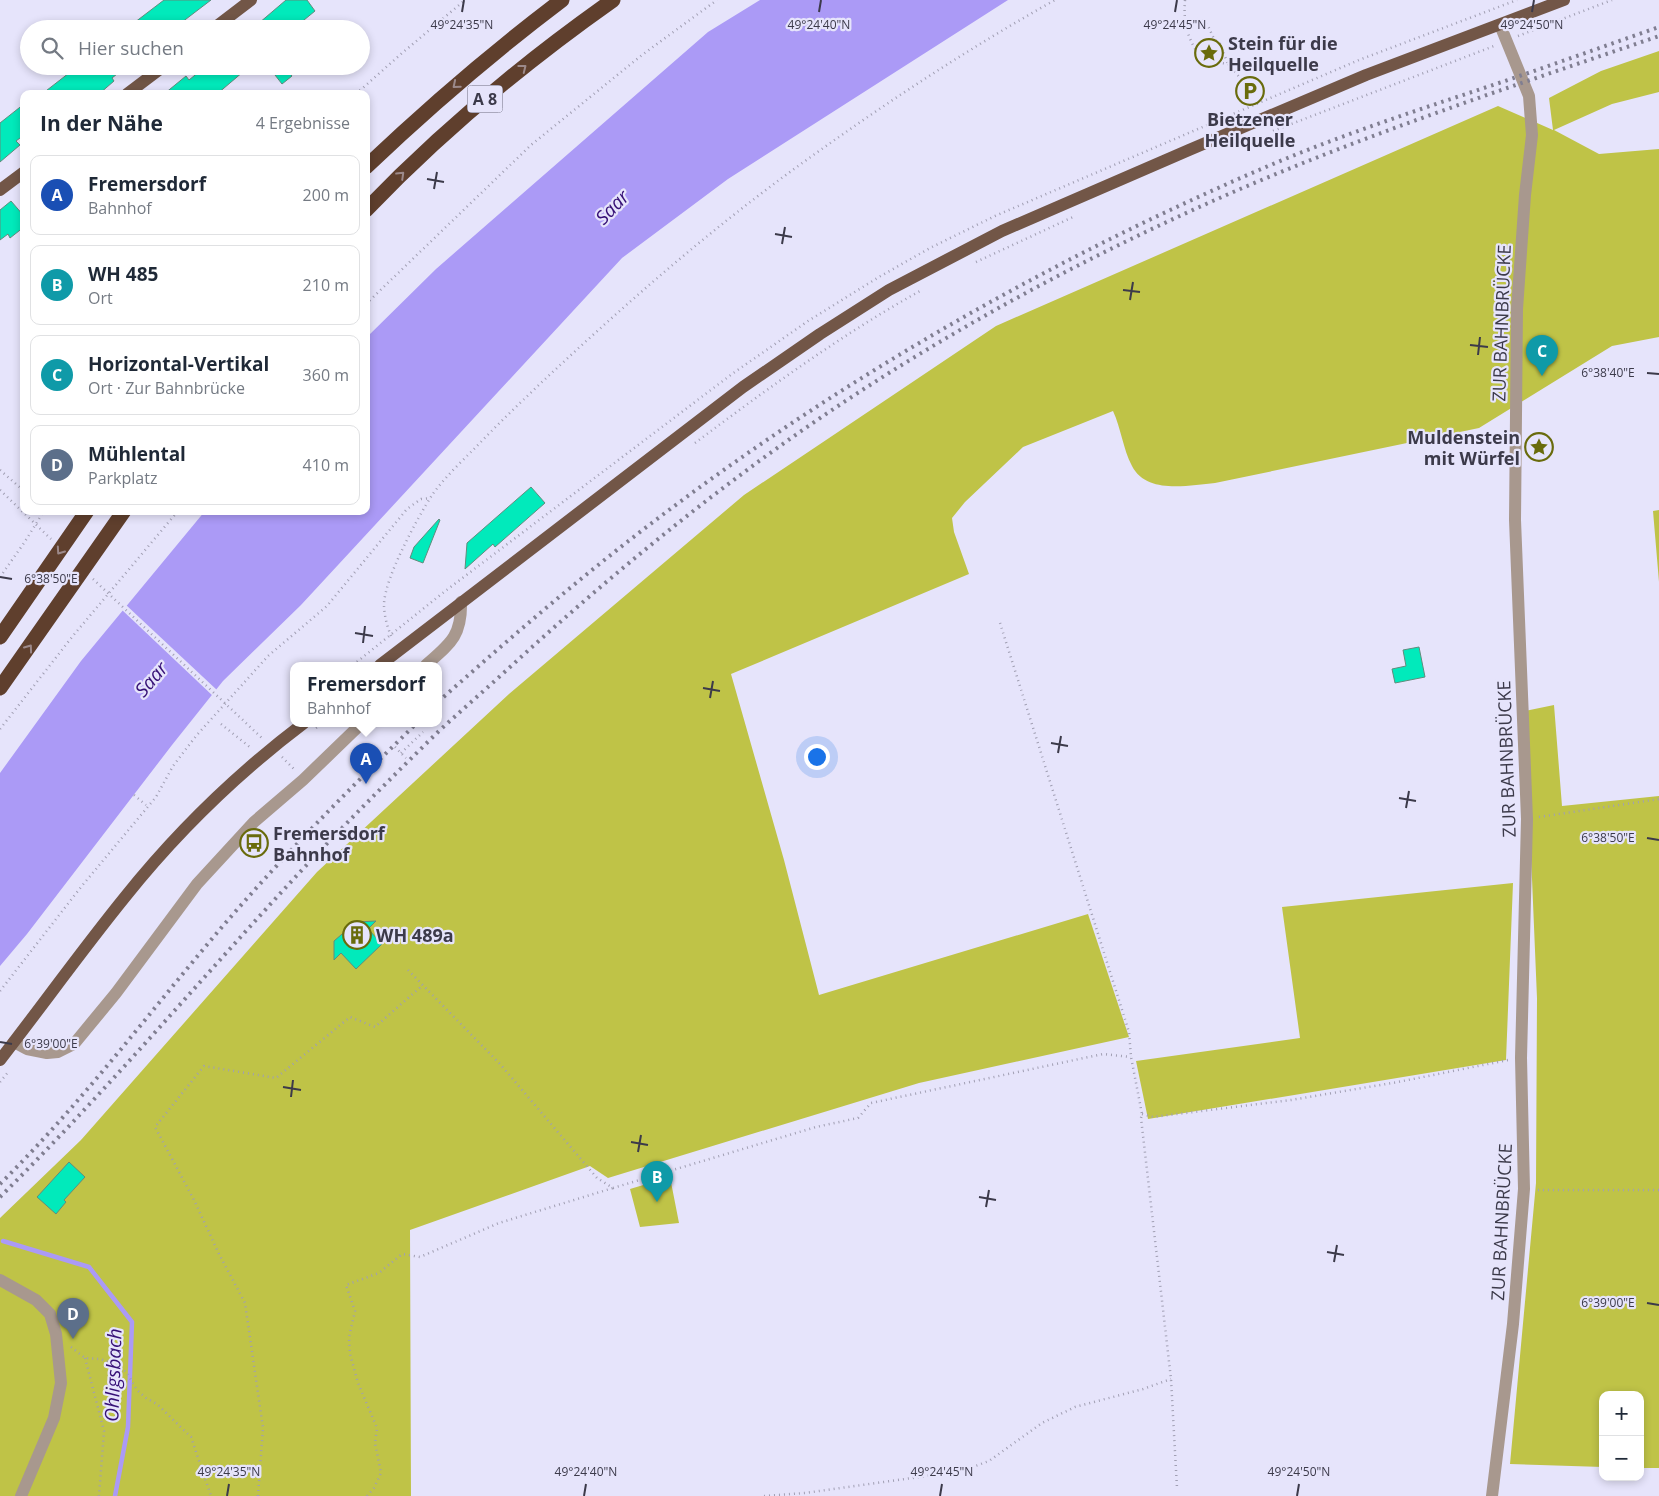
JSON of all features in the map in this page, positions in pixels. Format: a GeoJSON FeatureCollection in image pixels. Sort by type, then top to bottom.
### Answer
{"type":"FeatureCollection","features":[{"type":"Feature","properties":{"kind":"highway","name":"A 8"},"geometry":{"type":"LineString","coordinates":[[370,163],[422,114],[562,0]]}},
{"type":"Feature","properties":{"kind":"highway","name":"A 8"},"geometry":{"type":"LineString","coordinates":[[370,206],[442,136],[516,74],[578,25],[614,0]]}},
{"type":"Feature","properties":{"kind":"highway"},"geometry":{"type":"LineString","coordinates":[[0,637],[85,515]]}},
{"type":"Feature","properties":{"kind":"highway"},"geometry":{"type":"LineString","coordinates":[[0,688],[121,515]]}},
{"type":"Feature","properties":{"kind":"main road"},"geometry":{"type":"LineString","coordinates":[[225,20],[251,0]]}},
{"type":"Feature","properties":{"kind":"main road"},"geometry":{"type":"LineString","coordinates":[[384,662],[743,387],[820,334],[889,290],[1029,219],[1357,79],[1564,0]]}},
{"type":"Feature","properties":{"kind":"main road"},"geometry":{"type":"LineString","coordinates":[[132,90],[152,75]]}},
{"type":"Feature","properties":{"kind":"main road"},"geometry":{"type":"LineString","coordinates":[[0,190],[20,175]]}},
{"type":"Feature","properties":{"kind":"main road"},"geometry":{"type":"LineString","coordinates":[[0,1060],[125,897],[162,854],[211,803],[276,744],[308,727]]}},
{"type":"Feature","properties":{"kind":"street","name":"ZUR BAHNBRÜCKE"},"geometry":{"type":"LineString","coordinates":[[1492,1496],[1513,1324],[1524,1189],[1521,1058],[1528,819],[1515,520],[1516,309],[1532,135],[1528,96],[1500,25]]}},
{"type":"Feature","properties":{"kind":"street"},"geometry":{"type":"LineString","coordinates":[[429,662],[444,649],[457,633],[461,618],[461,602]]}},
{"type":"Feature","properties":{"kind":"street"},"geometry":{"type":"LineString","coordinates":[[14,1042],[27,1049],[47,1053],[58,1052],[74,1044],[116,992],[197,884],[254,822],[303,780],[358,727]]}},
{"type":"Feature","properties":{"kind":"street"},"geometry":{"type":"LineString","coordinates":[[0,1280],[36,1300],[50,1314],[56,1334],[61,1383],[54,1418],[21,1496]]}},
{"type":"Feature","properties":{"kind":"path"},"geometry":{"type":"LineString","coordinates":[[360,90],[465,0]]}},
{"type":"Feature","properties":{"kind":"path"},"geometry":{"type":"LineString","coordinates":[[370,300],[531,145],[642,55],[717,0]]}},
{"type":"Feature","properties":{"kind":"path"},"geometry":{"type":"LineString","coordinates":[[398,652],[385,617],[384,604],[387,584],[416,523],[431,498],[456,467],[500,421],[614,316],[696,245],[792,171],[930,74],[1055,0]]}},
{"type":"Feature","properties":{"kind":"path"},"geometry":{"type":"LineString","coordinates":[[1185,0],[1186,30],[1202,60],[1228,64]]}},
{"type":"Feature","properties":{"kind":"path"},"geometry":{"type":"LineString","coordinates":[[1266,134],[1612,0]]}},
{"type":"Feature","properties":{"kind":"path"},"geometry":{"type":"LineString","coordinates":[[1203,19],[1214,39],[1220,44],[1228,64],[1248,87]]}},
{"type":"Feature","properties":{"kind":"path"},"geometry":{"type":"LineString","coordinates":[[972,264],[1076,216]]}},
{"type":"Feature","properties":{"kind":"path"},"geometry":{"type":"LineString","coordinates":[[693,445],[755,398],[831,346],[896,304],[922,290]]}},
{"type":"Feature","properties":{"kind":"path"},"geometry":{"type":"LineString","coordinates":[[0,470],[20,488]]}},
{"type":"Feature","properties":{"kind":"path"},"geometry":{"type":"LineString","coordinates":[[0,490],[20,509]]}},
{"type":"Feature","properties":{"kind":"path"},"geometry":{"type":"LineString","coordinates":[[0,991],[156,797],[173,766],[201,729],[268,656],[327,606],[407,509],[421,499],[431,498]]}},
{"type":"Feature","properties":{"kind":"path"},"geometry":{"type":"LineString","coordinates":[[26,515],[58,545]]}},
{"type":"Feature","properties":{"kind":"path"},"geometry":{"type":"LineString","coordinates":[[0,577],[24,544],[42,515]]}},
{"type":"Feature","properties":{"kind":"path"},"geometry":{"type":"LineString","coordinates":[[0,729],[72,637],[175,515]]}},
{"type":"Feature","properties":{"kind":"path"},"geometry":{"type":"LineString","coordinates":[[87,572],[267,743]]}},
{"type":"Feature","properties":{"kind":"path"},"geometry":{"type":"LineString","coordinates":[[1000,623],[1129,1032],[1131,1057],[1142,1114],[1140,1118],[1170,1379],[1177,1488]]}},
{"type":"Feature","properties":{"kind":"path"},"geometry":{"type":"LineString","coordinates":[[221,724],[252,749]]}},
{"type":"Feature","properties":{"kind":"path"},"geometry":{"type":"LineString","coordinates":[[401,753],[423,732]]}},
{"type":"Feature","properties":{"kind":"path"},"geometry":{"type":"LineString","coordinates":[[395,746],[406,758]]}},
{"type":"Feature","properties":{"kind":"path"},"geometry":{"type":"LineString","coordinates":[[286,750],[280,757],[296,770]]}},
{"type":"Feature","properties":{"kind":"path"},"geometry":{"type":"LineString","coordinates":[[134,795],[146,805]]}},
{"type":"Feature","properties":{"kind":"path"},"geometry":{"type":"LineString","coordinates":[[1528,819],[1659,799]]}},
{"type":"Feature","properties":{"kind":"path"},"geometry":{"type":"LineString","coordinates":[[408,970],[500,1064],[597,1178],[613,1188]]}},
{"type":"Feature","properties":{"kind":"path"},"geometry":{"type":"LineString","coordinates":[[258,1496],[263,1428],[245,1303],[218,1254],[194,1200],[155,1127],[204,1066],[276,1078],[350,1017],[374,1027],[424,985]]}},
{"type":"Feature","properties":{"kind":"path"},"geometry":{"type":"LineString","coordinates":[[367,1496],[374,1488],[381,1473],[375,1443],[376,1428],[358,1383],[350,1354],[349,1337],[356,1312],[346,1285],[379,1273],[402,1254],[420,1257],[499,1223],[816,1127],[858,1118],[871,1103],[1102,1054],[1131,1057]]}},
{"type":"Feature","properties":{"kind":"path"},"geometry":{"type":"LineString","coordinates":[[1142,1114],[1153,1117],[1291,1100],[1398,1082],[1521,1058]]}},
{"type":"Feature","properties":{"kind":"path"},"geometry":{"type":"LineString","coordinates":[[1524,1189],[1659,1190]]}},
{"type":"Feature","properties":{"kind":"path"},"geometry":{"type":"LineString","coordinates":[[100,1496],[104,1431],[85,1358],[100,1359],[117,1365],[127,1373],[137,1390],[157,1404],[191,1437],[211,1496]]}},
{"type":"Feature","properties":{"kind":"path"},"geometry":{"type":"LineString","coordinates":[[765,1496],[805,1493],[962,1471],[989,1461],[1042,1423],[1075,1407],[1143,1389],[1170,1379]]}},
{"type":"Feature","properties":{"kind":"shaded area"},"geometry":{"type":"Polygon","coordinates":[[[1659,51],[1659,92],[1612,104],[1554,130],[1599,154],[1659,149],[1659,337],[1612,346],[1479,428],[1215,483],[1181,486],[1158,485],[1139,475],[1129,459],[1113,411],[1023,447],[965,502],[952,518],[954,532],[969,574],[731,674],[784,860],[819,995],[1088,914],[1129,1037],[919,1083],[608,1178],[590,1166],[410,1230],[411,1496],[0,1496],[0,1218],[81,1140],[317,872],[509,694],[744,495],[996,326],[1498,106],[1553,130],[1549,98],[1601,71],[1659,51]]]}},
{"type":"Feature","properties":{"kind":"shaded area"},"geometry":{"type":"Polygon","coordinates":[[[1659,510],[1659,582],[1653,511],[1659,510]]]}},
{"type":"Feature","properties":{"kind":"shaded area"},"geometry":{"type":"Polygon","coordinates":[[[1554,705],[1562,806],[1659,796],[1659,1468],[1644,1468],[1644,1391],[1599,1391],[1599,1467],[1510,1464],[1536,1183],[1537,998],[1525,711],[1554,705]]]}},
{"type":"Feature","properties":{"kind":"shaded area"},"geometry":{"type":"Polygon","coordinates":[[[1513,883],[1506,1060],[1148,1119],[1136,1061],[1300,1038],[1282,907],[1513,883]]]}},
{"type":"Feature","properties":{"kind":"shaded area"},"geometry":{"type":"Polygon","coordinates":[[[670,1177],[679,1223],[640,1227],[630,1189],[670,1177]]]}},
{"type":"Feature","properties":{"kind":"water","name":"Saar"},"geometry":{"type":"Polygon","coordinates":[[[760,0],[1008,0],[728,179],[622,258],[301,605],[223,681],[27,934],[0,966],[0,773],[81,661],[202,515],[370,515],[370,334],[436,269],[708,32],[760,0]]]}},
{"type":"Feature","properties":{"kind":"pier"},"geometry":{"type":"Polygon","coordinates":[[[125,604],[218,691],[214,697],[121,609],[125,604]]]}},
{"type":"Feature","properties":{"kind":"building"},"geometry":{"type":"Polygon","coordinates":[[[164,0],[211,0],[185,20],[138,20],[164,0]]]}},
{"type":"Feature","properties":{"kind":"building"},"geometry":{"type":"Polygon","coordinates":[[[286,0],[307,0],[315,11],[304,20],[263,20],[286,0]]]}},
{"type":"Feature","properties":{"kind":"building"},"geometry":{"type":"Polygon","coordinates":[[[66,75],[116,75],[112,78],[114,81],[104,90],[47,90],[66,75]]]}},
{"type":"Feature","properties":{"kind":"building"},"geometry":{"type":"Polygon","coordinates":[[[195,75],[239,75],[222,90],[169,90],[186,76],[189,80],[195,75]]]}},
{"type":"Feature","properties":{"kind":"building"},"geometry":{"type":"Polygon","coordinates":[[[275,75],[291,75],[292,76],[282,84],[275,75]]]}},
{"type":"Feature","properties":{"kind":"building"},"geometry":{"type":"Polygon","coordinates":[[[20,107],[20,138],[16,141],[20,145],[0,162],[0,123],[20,107]]]}},
{"type":"Feature","properties":{"kind":"building"},"geometry":{"type":"Polygon","coordinates":[[[11,201],[20,211],[20,230],[10,238],[8,234],[0,240],[0,210],[11,201]]]}},
{"type":"Feature","properties":{"kind":"building"},"geometry":{"type":"Polygon","coordinates":[[[531,487],[545,503],[495,547],[493,544],[465,569],[467,543],[531,487]]]}},
{"type":"Feature","properties":{"kind":"building"},"geometry":{"type":"Polygon","coordinates":[[[439,519],[423,563],[410,558],[414,547],[439,519]]]}},
{"type":"Feature","properties":{"kind":"building"},"geometry":{"type":"Polygon","coordinates":[[[1419,647],[1425,677],[1395,683],[1392,669],[1406,666],[1403,650],[1419,647]]]}},
{"type":"Feature","properties":{"kind":"building","name":"WH 489a"},"geometry":{"type":"Polygon","coordinates":[[[376,921],[368,929],[382,944],[356,969],[341,953],[334,960],[334,941],[356,922],[376,921]]]}},
{"type":"Feature","properties":{"kind":"building"},"geometry":{"type":"Polygon","coordinates":[[[69,1162],[85,1177],[64,1200],[66,1202],[56,1214],[37,1197],[69,1162]]]}},
{"type":"Feature","properties":{"kind":"waterway","name":"Ohligsbach"},"geometry":{"type":"LineString","coordinates":[[3,1241],[89,1267],[132,1322],[128,1427],[115,1496]]}},
{"type":"Feature","properties":{"kind":"railway"},"geometry":{"type":"LineString","coordinates":[[442,698],[604,560],[731,465],[875,369],[1026,283],[1180,205],[1288,158],[1378,124],[1659,27]]}},
{"type":"Feature","properties":{"kind":"railway"},"geometry":{"type":"LineString","coordinates":[[0,1197],[110,1082],[306,865],[440,730],[618,572],[702,504],[784,443],[838,406],[950,336],[1066,272],[1184,214],[1242,188],[1360,141],[1659,36]]}},
{"type":"Feature","properties":{"kind":"railway"},"geometry":{"type":"LineString","coordinates":[[0,1184],[29,1155],[111,1062],[216,934],[264,879],[339,800],[413,727]]}},
{"type":"Feature","properties":{"kind":"place","name":"Stein für die Heilquelle"},"geometry":{"type":"Point","coordinates":[1209,53]}},
{"type":"Feature","properties":{"kind":"place","name":"Bietzener Heilquelle"},"geometry":{"type":"Point","coordinates":[1250,91]}},
{"type":"Feature","properties":{"kind":"place","name":"Horizontal-Vertikal"},"geometry":{"type":"Point","coordinates":[1542,376]}},
{"type":"Feature","properties":{"kind":"place","name":"Muldenstein mit Würfel"},"geometry":{"type":"Point","coordinates":[1539,447]}},
{"type":"Feature","properties":{"kind":"place","name":"Fremersdorf"},"geometry":{"type":"Point","coordinates":[366,784]}},
{"type":"Feature","properties":{"kind":"place","name":"Fremersdorf Bahnhof"},"geometry":{"type":"Point","coordinates":[254,843]}},
{"type":"Feature","properties":{"kind":"place","name":"WH 489a"},"geometry":{"type":"Point","coordinates":[357,935]}},
{"type":"Feature","properties":{"kind":"place","name":"WH 485"},"geometry":{"type":"Point","coordinates":[657,1202]}},
{"type":"Feature","properties":{"kind":"place","name":"Mühlental"},"geometry":{"type":"Point","coordinates":[73,1339]}}]}
